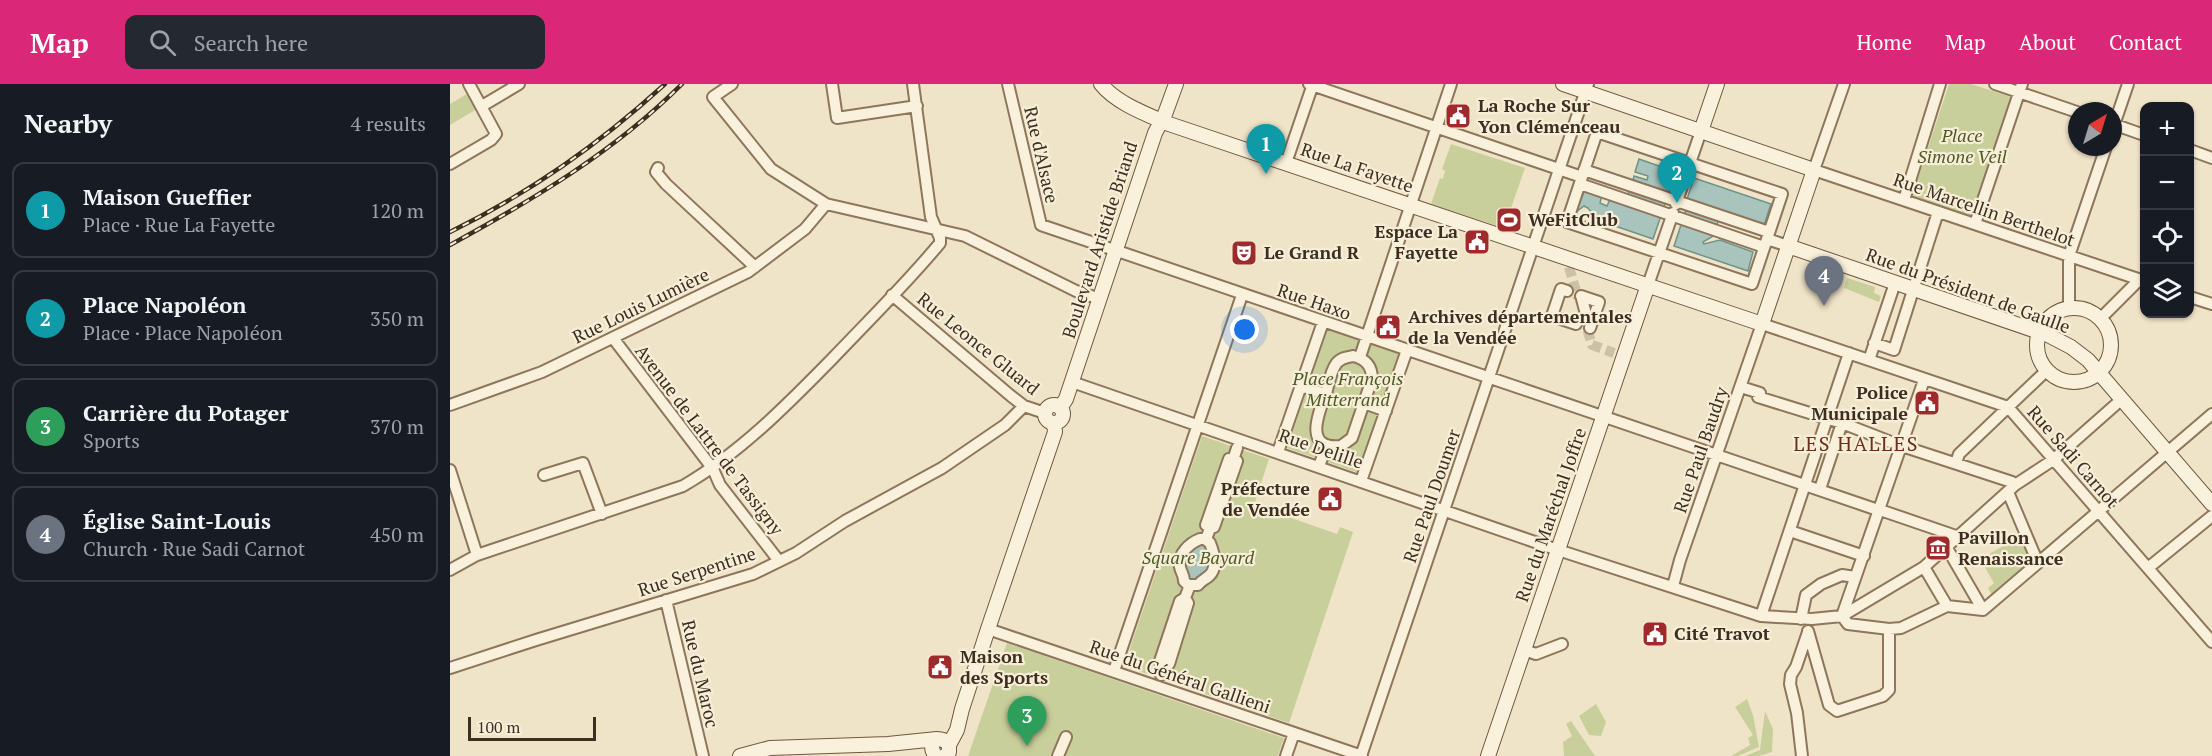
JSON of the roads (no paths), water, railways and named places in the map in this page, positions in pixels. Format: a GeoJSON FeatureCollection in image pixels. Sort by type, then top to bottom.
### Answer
{"type":"FeatureCollection","features":[{"type":"Feature","properties":{"kind":"street"},"geometry":{"type":"LineString","coordinates":[[450,164],[495,137],[496,130],[469,84]]}},
{"type":"Feature","properties":{"kind":"street"},"geometry":{"type":"LineString","coordinates":[[482,106],[519,84]]}},
{"type":"Feature","properties":{"kind":"street"},"geometry":{"type":"LineString","coordinates":[[732,84],[713,97],[771,169],[826,204],[964,236],[1085,295],[1100,299]]}},
{"type":"Feature","properties":{"kind":"street"},"geometry":{"type":"LineString","coordinates":[[832,84],[837,118],[917,106]]}},
{"type":"Feature","properties":{"kind":"street"},"geometry":{"type":"LineString","coordinates":[[450,570],[477,555],[683,486],[713,469],[725,456],[767,424],[892,295],[940,243],[937,228],[931,217],[913,84]]}},
{"type":"Feature","properties":{"kind":"street","name":"Rue d'Alsace"},"geometry":{"type":"LineString","coordinates":[[1008,84],[1041,225],[1116,252]]}},
{"type":"Feature","properties":{"kind":"street","name":"Boulevard Aristide Briand"},"geometry":{"type":"LineString","coordinates":[[941,751],[957,730],[988,629],[1055,432],[1050,418],[1061,419],[1060,408],[1066,399],[1176,84]]}},
{"type":"Feature","properties":{"kind":"street"},"geometry":{"type":"LineString","coordinates":[[1286,164],[1311,84],[1788,246]]}},
{"type":"Feature","properties":{"kind":"street"},"geometry":{"type":"LineString","coordinates":[[1360,357],[1451,84]]}},
{"type":"Feature","properties":{"kind":"street"},"geometry":{"type":"LineString","coordinates":[[1563,84],[1587,88],[1814,170]]}},
{"type":"Feature","properties":{"kind":"street"},"geometry":{"type":"LineString","coordinates":[[1648,285],[1717,84]]}},
{"type":"Feature","properties":{"kind":"street"},"geometry":{"type":"LineString","coordinates":[[1762,324],[1844,84]]}},
{"type":"Feature","properties":{"kind":"street"},"geometry":{"type":"LineString","coordinates":[[1904,200],[1940,84]]}},
{"type":"Feature","properties":{"kind":"street"},"geometry":{"type":"LineString","coordinates":[[1995,84],[2021,88],[2068,108]]}},
{"type":"Feature","properties":{"kind":"street"},"geometry":{"type":"LineString","coordinates":[[2122,102],[2128,84]]}},
{"type":"Feature","properties":{"kind":"street"},"geometry":{"type":"LineString","coordinates":[[1104,87],[1124,110],[1149,123],[1162,126]]}},
{"type":"Feature","properties":{"kind":"street","name":"Rue Paul Doumer"},"geometry":{"type":"LineString","coordinates":[[1361,756],[1587,88]]}},
{"type":"Feature","properties":{"kind":"street"},"geometry":{"type":"LineString","coordinates":[[1975,224],[2021,88]]}},
{"type":"Feature","properties":{"kind":"street","name":"Rue La Fayette"},"geometry":{"type":"LineString","coordinates":[[1162,126],[1286,164],[1534,247],[1570,263],[1648,285],[1762,324]]}},
{"type":"Feature","properties":{"kind":"street"},"geometry":{"type":"LineString","coordinates":[[2122,129],[2140,134]]}},
{"type":"Feature","properties":{"kind":"street"},"geometry":{"type":"LineString","coordinates":[[1597,132],[1782,194],[1752,284],[1567,222],[1582,177],[1597,132]]}},
{"type":"Feature","properties":{"kind":"street"},"geometry":{"type":"LineString","coordinates":[[2194,151],[2212,158]]}},
{"type":"Feature","properties":{"kind":"street"},"geometry":{"type":"LineString","coordinates":[[2068,308],[2069,256],[2103,156]]}},
{"type":"Feature","properties":{"kind":"street"},"geometry":{"type":"LineString","coordinates":[[658,168],[656,172],[666,184],[755,267]]}},
{"type":"Feature","properties":{"kind":"street","name":"Rue Marcellin Berthelot"},"geometry":{"type":"LineString","coordinates":[[1814,170],[2140,279]]}},
{"type":"Feature","properties":{"kind":"street"},"geometry":{"type":"LineString","coordinates":[[1582,177],[1632,202],[1656,210],[1674,208]]}},
{"type":"Feature","properties":{"kind":"street","name":"Rue Louis Lumière"},"geometry":{"type":"LineString","coordinates":[[450,405],[543,372],[728,282],[755,267],[805,229],[826,204]]}},
{"type":"Feature","properties":{"kind":"street"},"geometry":{"type":"LineString","coordinates":[[1674,208],[1687,221],[1711,229],[1766,239]]}},
{"type":"Feature","properties":{"kind":"street"},"geometry":{"type":"LineString","coordinates":[[1888,367],[1938,212]]}},
{"type":"Feature","properties":{"kind":"street","name":"Rue du Président de Gaulle"},"geometry":{"type":"LineString","coordinates":[[1788,246],[2039,332],[2071,347],[2099,372],[2212,504]]}},
{"type":"Feature","properties":{"kind":"street","name":"Rue Haxo"},"geometry":{"type":"LineString","coordinates":[[1116,252],[1959,537]]}},
{"type":"Feature","properties":{"kind":"street"},"geometry":{"type":"LineString","coordinates":[[2100,319],[2140,282]]}},
{"type":"Feature","properties":{"kind":"street"},"geometry":{"type":"LineString","coordinates":[[1869,360],[1894,283]]}},
{"type":"Feature","properties":{"kind":"street","name":"Rue du Maréchal Joffre"},"geometry":{"type":"LineString","coordinates":[[1488,756],[1604,417],[1619,355],[1648,285]]}},
{"type":"Feature","properties":{"kind":"street"},"geometry":{"type":"LineString","coordinates":[[1567,291],[1561,289],[1552,316],[1576,324]]}},
{"type":"Feature","properties":{"kind":"street","name":"Rue Leonce Gluard"},"geometry":{"type":"LineString","coordinates":[[892,295],[1024,406],[1050,418]]}},
{"type":"Feature","properties":{"kind":"street"},"geometry":{"type":"LineString","coordinates":[[1114,671],[1242,295]]}},
{"type":"Feature","properties":{"kind":"street"},"geometry":{"type":"LineString","coordinates":[[1586,314],[1582,298],[1599,302],[1590,327]]}},
{"type":"Feature","properties":{"kind":"street"},"geometry":{"type":"LineString","coordinates":[[2194,298],[2212,304]]}},
{"type":"Feature","properties":{"kind":"street"},"geometry":{"type":"LineString","coordinates":[[2068,308],[2086,310],[2100,319],[2111,342],[2108,358],[2099,372],[2085,381],[2069,382],[2046,370],[2037,353],[2039,332],[2050,316],[2068,308]]}},
{"type":"Feature","properties":{"kind":"street"},"geometry":{"type":"LineString","coordinates":[[1278,452],[1323,322]]}},
{"type":"Feature","properties":{"kind":"street","name":"Rue Sadi Carnot"},"geometry":{"type":"LineString","coordinates":[[1762,324],[2008,407],[2212,642]]}},
{"type":"Feature","properties":{"kind":"street","name":"Rue Paul Baudry"},"geometry":{"type":"LineString","coordinates":[[1673,586],[1762,324]]}},
{"type":"Feature","properties":{"kind":"street","name":"Avenue de Lattre de Tassigny"},"geometry":{"type":"LineString","coordinates":[[613,338],[713,469],[720,485],[779,561]]}},
{"type":"Feature","properties":{"kind":"street"},"geometry":{"type":"LineString","coordinates":[[1874,344],[1894,350]]}},
{"type":"Feature","properties":{"kind":"street"},"geometry":{"type":"LineString","coordinates":[[1361,481],[1407,350]]}},
{"type":"Feature","properties":{"kind":"street"},"geometry":{"type":"LineString","coordinates":[[1761,616],[1849,353]]}},
{"type":"Feature","properties":{"kind":"street"},"geometry":{"type":"LineString","coordinates":[[1346,357],[1360,357],[1365,361],[1372,373],[1372,380],[1352,438],[1341,446],[1327,445],[1317,435],[1315,429],[1325,394],[1335,365],[1346,357]]}},
{"type":"Feature","properties":{"kind":"street"},"geometry":{"type":"LineString","coordinates":[[1956,463],[1959,453],[2046,370]]}},
{"type":"Feature","properties":{"kind":"street"},"geometry":{"type":"LineString","coordinates":[[1842,616],[1864,556],[1899,445],[1924,380]]}},
{"type":"Feature","properties":{"kind":"street","name":"Rue Delille"},"geometry":{"type":"LineString","coordinates":[[1072,382],[1558,550],[1761,616],[1806,619],[1842,616]]}},
{"type":"Feature","properties":{"kind":"street"},"geometry":{"type":"LineString","coordinates":[[1301,386],[1325,394]]}},
{"type":"Feature","properties":{"kind":"street"},"geometry":{"type":"LineString","coordinates":[[1741,387],[1760,393],[1758,397],[1771,404],[1842,423],[1899,445],[2012,482],[2011,488],[2038,563]]}},
{"type":"Feature","properties":{"kind":"street"},"geometry":{"type":"LineString","coordinates":[[1842,616],[1924,567],[2011,488],[2053,460],[2122,399]]}},
{"type":"Feature","properties":{"kind":"street"},"geometry":{"type":"LineString","coordinates":[[1364,403],[1386,411]]}},
{"type":"Feature","properties":{"kind":"street","name":"Rue Serpentine"},"geometry":{"type":"LineString","coordinates":[[450,668],[753,574],[796,553],[844,521],[942,468],[1005,425],[1024,406]]}},
{"type":"Feature","properties":{"kind":"street"},"geometry":{"type":"LineString","coordinates":[[1842,616],[1848,624],[1889,629],[1901,628],[1947,606],[1983,610],[2212,414]]}},
{"type":"Feature","properties":{"kind":"street"},"geometry":{"type":"LineString","coordinates":[[1820,489],[1842,423]]}},
{"type":"Feature","properties":{"kind":"street"},"geometry":{"type":"LineString","coordinates":[[1319,466],[1327,445]]}},
{"type":"Feature","properties":{"kind":"street"},"geometry":{"type":"LineString","coordinates":[[1206,539],[1211,526],[1214,527],[1237,461],[1233,460],[1237,448]]}},
{"type":"Feature","properties":{"kind":"street"},"geometry":{"type":"LineString","coordinates":[[544,475],[583,463],[602,514]]}},
{"type":"Feature","properties":{"kind":"street"},"geometry":{"type":"LineString","coordinates":[[450,470],[477,555]]}},
{"type":"Feature","properties":{"kind":"street"},"geometry":{"type":"LineString","coordinates":[[2148,568],[2212,516]]}},
{"type":"Feature","properties":{"kind":"street"},"geometry":{"type":"LineString","coordinates":[[1790,531],[1864,556]]}},
{"type":"Feature","properties":{"kind":"street"},"geometry":{"type":"LineString","coordinates":[[1188,591],[1211,574],[1215,568],[1212,545],[1206,539]]}},
{"type":"Feature","properties":{"kind":"street"},"geometry":{"type":"LineString","coordinates":[[1163,671],[1169,664],[1188,603],[1188,591],[1180,565],[1180,557],[1195,540],[1206,539]]}},
{"type":"Feature","properties":{"kind":"street"},"geometry":{"type":"LineString","coordinates":[[1947,548],[1983,610]]}},
{"type":"Feature","properties":{"kind":"street"},"geometry":{"type":"LineString","coordinates":[[1924,567],[1947,606]]}},
{"type":"Feature","properties":{"kind":"street"},"geometry":{"type":"LineString","coordinates":[[1855,578],[1842,574],[1821,584],[1806,595],[1808,631],[1829,705],[1833,709],[1842,710],[1883,696],[1890,686],[1889,629]]}},
{"type":"Feature","properties":{"kind":"street","name":"Rue du Maroc"},"geometry":{"type":"LineString","coordinates":[[666,600],[703,756]]}},
{"type":"Feature","properties":{"kind":"street","name":"Rue du Général Gallieni"},"geometry":{"type":"LineString","coordinates":[[988,629],[1361,756]]}},
{"type":"Feature","properties":{"kind":"street"},"geometry":{"type":"LineString","coordinates":[[1802,756],[1797,713],[1790,684],[1791,675],[1808,631]]}},
{"type":"Feature","properties":{"kind":"street"},"geometry":{"type":"LineString","coordinates":[[1524,650],[1536,654],[1562,644]]}},
{"type":"Feature","properties":{"kind":"street"},"geometry":{"type":"LineString","coordinates":[[1802,651],[1816,654]]}},
{"type":"Feature","properties":{"kind":"street"},"geometry":{"type":"LineString","coordinates":[[1286,756],[1294,733]]}},
{"type":"Feature","properties":{"kind":"street"},"geometry":{"type":"LineString","coordinates":[[1063,754],[1066,737]]}},
{"type":"Feature","properties":{"kind":"street"},"geometry":{"type":"LineString","coordinates":[[740,756],[770,748],[888,744],[941,751]]}},
{"type":"Feature","properties":{"kind":"water"},"geometry":{"type":"Polygon","coordinates":[[[1639,159],[1676,172],[1668,196],[1632,184],[1634,176],[1647,180],[1648,176],[1635,172],[1639,159]]]}},
{"type":"Feature","properties":{"kind":"water"},"geometry":{"type":"Polygon","coordinates":[[[1694,178],[1771,204],[1763,228],[1686,202],[1694,178]]]}},
{"type":"Feature","properties":{"kind":"water"},"geometry":{"type":"Polygon","coordinates":[[[1630,188],[1666,201],[1653,239],[1589,217],[1591,212],[1584,206],[1576,212],[1585,189],[1602,195],[1600,203],[1607,206],[1611,197],[1627,198],[1630,188]]]}},
{"type":"Feature","properties":{"kind":"water"},"geometry":{"type":"Polygon","coordinates":[[[1686,210],[1718,221],[1715,235],[1703,242],[1704,244],[1720,240],[1753,252],[1748,271],[1674,246],[1686,210]]]}},
{"type":"Feature","properties":{"kind":"water"},"geometry":{"type":"Polygon","coordinates":[[[1197,544],[1207,544],[1210,567],[1201,579],[1190,583],[1184,561],[1197,544]]]}},
{"type":"Feature","properties":{"kind":"tunnel"},"geometry":{"type":"LineString","coordinates":[[1569,267],[1578,298]]}},
{"type":"Feature","properties":{"kind":"tunnel"},"geometry":{"type":"LineString","coordinates":[[1583,316],[1592,345],[1614,353]]}},
{"type":"Feature","properties":{"kind":"railway"},"geometry":{"type":"LineString","coordinates":[[450,232],[508,201],[563,166],[615,127],[665,84]]}},
{"type":"Feature","properties":{"kind":"railway"},"geometry":{"type":"LineString","coordinates":[[450,245],[542,192],[601,153],[656,109],[682,84]]}},
{"type":"Feature","properties":{"kind":"place","name":"La Roche Sur Yon Clémenceau"},"geometry":{"type":"Point","coordinates":[1458,116]}},
{"type":"Feature","properties":{"kind":"place","name":"Maison Gueffier"},"geometry":{"type":"Point","coordinates":[1266,174]}},
{"type":"Feature","properties":{"kind":"place","name":"Place Napoléon"},"geometry":{"type":"Point","coordinates":[1677,203]}},
{"type":"Feature","properties":{"kind":"place","name":"WeFitClub"},"geometry":{"type":"Point","coordinates":[1509,220]}},
{"type":"Feature","properties":{"kind":"place","name":"Espace La Fayette"},"geometry":{"type":"Point","coordinates":[1477,242]}},
{"type":"Feature","properties":{"kind":"place","name":"Le Grand R"},"geometry":{"type":"Point","coordinates":[1244,253]}},
{"type":"Feature","properties":{"kind":"place","name":"Église Saint-Louis"},"geometry":{"type":"Point","coordinates":[1824,306]}},
{"type":"Feature","properties":{"kind":"place","name":"Archives départementales de la Vendée"},"geometry":{"type":"Point","coordinates":[1388,327]}},
{"type":"Feature","properties":{"kind":"place","name":"Police Municipale"},"geometry":{"type":"Point","coordinates":[1927,403]}},
{"type":"Feature","properties":{"kind":"place","name":"Préfecture de Vendée"},"geometry":{"type":"Point","coordinates":[1330,499]}},
{"type":"Feature","properties":{"kind":"place","name":"Pavillon Renaissance"},"geometry":{"type":"Point","coordinates":[1938,548]}},
{"type":"Feature","properties":{"kind":"place","name":"Cité Travot"},"geometry":{"type":"Point","coordinates":[1655,634]}},
{"type":"Feature","properties":{"kind":"place","name":"Maison des Sports"},"geometry":{"type":"Point","coordinates":[940,667]}},
{"type":"Feature","properties":{"kind":"place","name":"Carrière du Potager"},"geometry":{"type":"Point","coordinates":[1027,746]}},
{"type":"Feature","properties":{"kind":"district","name":"LES HALLES"},"geometry":{"type":"Point","coordinates":[1856,444]}},
{"type":"Feature","properties":{"kind":"park label","name":"Place Simone Veil"},"geometry":{"type":"Point","coordinates":[1962,146]}},
{"type":"Feature","properties":{"kind":"park label","name":"Place François Mitterrand"},"geometry":{"type":"Point","coordinates":[1348,389]}},
{"type":"Feature","properties":{"kind":"park label","name":"Square Bayard"},"geometry":{"type":"Point","coordinates":[1198,558]}}]}
